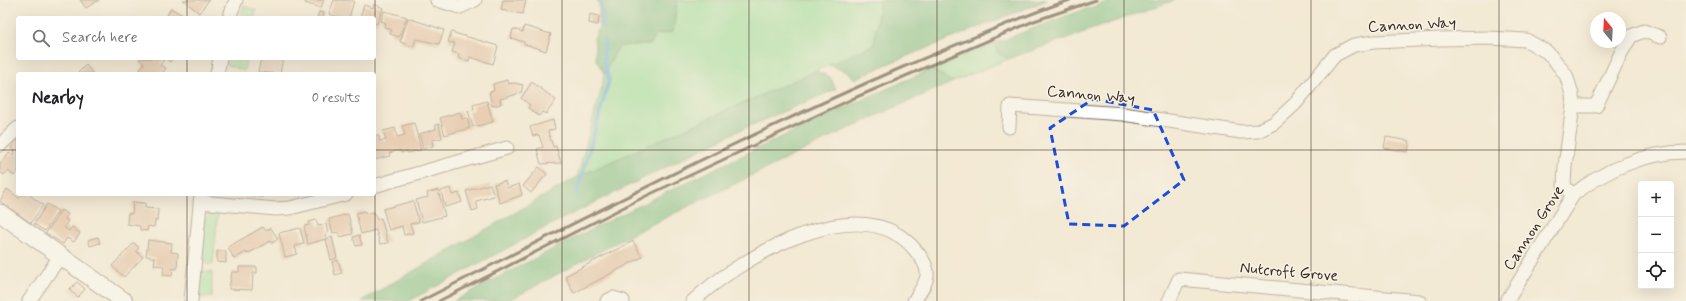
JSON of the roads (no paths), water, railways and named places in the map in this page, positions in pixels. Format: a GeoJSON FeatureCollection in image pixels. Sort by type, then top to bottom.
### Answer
{"type":"FeatureCollection","features":[{"type":"Feature","properties":{"kind":"street"},"geometry":{"type":"LineString","coordinates":[[230,16],[236,0]]}},
{"type":"Feature","properties":{"kind":"street"},"geometry":{"type":"LineString","coordinates":[[437,0],[460,7],[475,0]]}},
{"type":"Feature","properties":{"kind":"street"},"geometry":{"type":"LineString","coordinates":[[1573,106],[1596,106],[1622,51],[1631,36],[1644,31],[1660,37]]}},
{"type":"Feature","properties":{"kind":"street","name":"Cannon Way"},"geometry":{"type":"LineString","coordinates":[[1009,127],[1010,106],[1122,114],[1241,132],[1258,131],[1274,123],[1295,104],[1335,55],[1354,45],[1374,42],[1489,38],[1526,40],[1547,52],[1566,75],[1573,106],[1565,166],[1564,186],[1573,195]]}},
{"type":"Feature","properties":{"kind":"street"},"geometry":{"type":"LineString","coordinates":[[217,72],[220,60]]}},
{"type":"Feature","properties":{"kind":"street"},"geometry":{"type":"LineString","coordinates":[[0,145],[16,130]]}},
{"type":"Feature","properties":{"kind":"street"},"geometry":{"type":"LineString","coordinates":[[376,185],[507,148]]}},
{"type":"Feature","properties":{"kind":"street","name":"Cannon Grove"},"geometry":{"type":"LineString","coordinates":[[1507,301],[1573,195],[1585,185],[1641,158],[1668,152],[1686,152]]}},
{"type":"Feature","properties":{"kind":"street"},"geometry":{"type":"LineString","coordinates":[[191,301],[201,198],[276,209],[290,208],[338,196]]}},
{"type":"Feature","properties":{"kind":"street"},"geometry":{"type":"LineString","coordinates":[[0,213],[124,301]]}},
{"type":"Feature","properties":{"kind":"street"},"geometry":{"type":"LineString","coordinates":[[693,301],[722,277],[741,264],[786,241],[826,228],[845,225],[865,225],[883,229],[907,241],[915,249],[928,269],[928,278],[914,301]]}},
{"type":"Feature","properties":{"kind":"street"},"geometry":{"type":"LineString","coordinates":[[29,301],[61,255]]}},
{"type":"Feature","properties":{"kind":"street","name":"Nutcroft Grove"},"geometry":{"type":"LineString","coordinates":[[1169,301],[1179,279],[1419,301]]}},
{"type":"Feature","properties":{"kind":"street"},"geometry":{"type":"LineString","coordinates":[[607,301],[613,298],[623,301]]}},
{"type":"Feature","properties":{"kind":"waterway"},"geometry":{"type":"LineString","coordinates":[[600,0],[603,26]]}},
{"type":"Feature","properties":{"kind":"waterway"},"geometry":{"type":"LineString","coordinates":[[577,193],[609,80],[604,62],[604,40]]}},
{"type":"Feature","properties":{"kind":"railway"},"geometry":{"type":"LineString","coordinates":[[421,301],[660,180],[781,122],[903,67],[1007,23],[1070,0]]}},
{"type":"Feature","properties":{"kind":"railway"},"geometry":{"type":"LineString","coordinates":[[439,301],[644,197],[852,99],[1034,21],[1096,0]]}}]}
